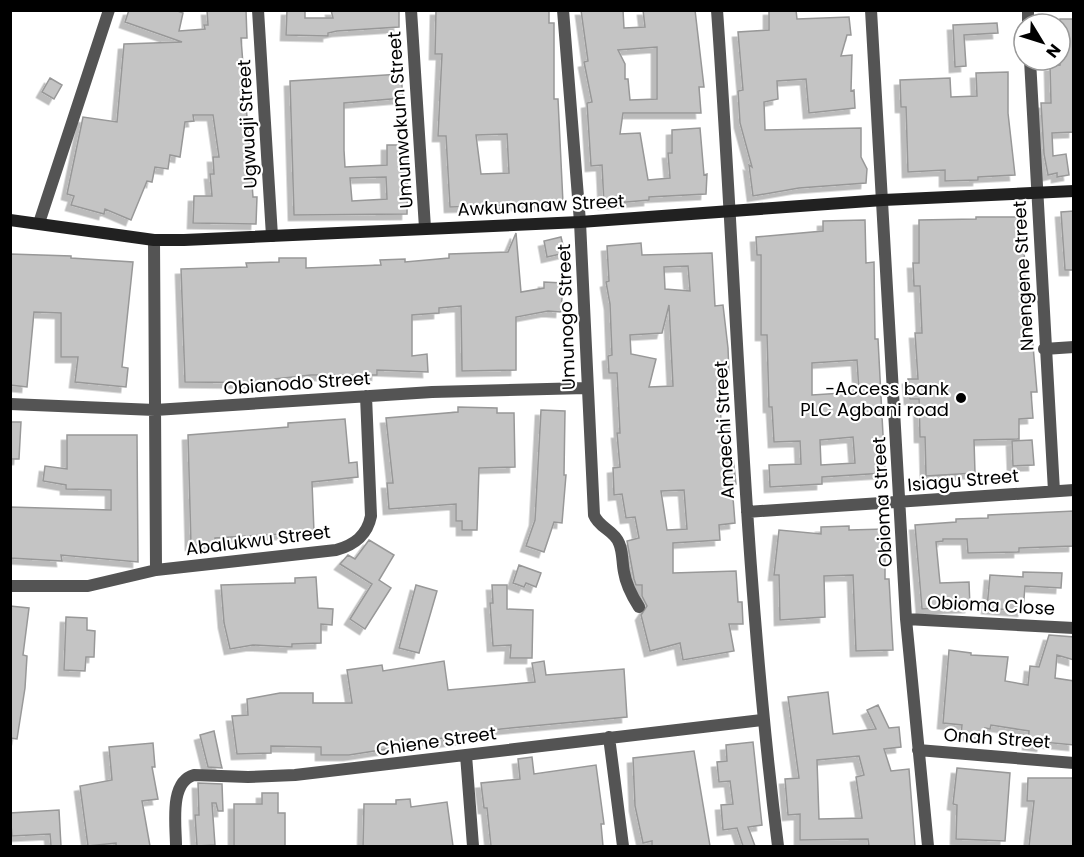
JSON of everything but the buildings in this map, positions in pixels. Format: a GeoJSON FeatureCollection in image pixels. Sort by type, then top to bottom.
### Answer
{"type":"FeatureCollection","features":[{"type":"Feature","properties":{"kind":"street"},"geometry":{"type":"LineString","coordinates":[[39,223],[108,10]]}},
{"type":"Feature","properties":{"kind":"street","name":"Ugwuaji Street"},"geometry":{"type":"LineString","coordinates":[[258,10],[272,236]]}},
{"type":"Feature","properties":{"kind":"street","name":"Umunwakum Street"},"geometry":{"type":"LineString","coordinates":[[411,10],[425,228]]}},
{"type":"Feature","properties":{"kind":"street","name":"Umunogo Street"},"geometry":{"type":"LineString","coordinates":[[563,10],[580,222],[586,388],[594,515],[596,522],[615,536],[620,544],[624,575],[639,607]]}},
{"type":"Feature","properties":{"kind":"street","name":"Amaechi Street"},"geometry":{"type":"LineString","coordinates":[[717,10],[732,212],[747,512],[762,720],[778,846]]}},
{"type":"Feature","properties":{"kind":"street"},"geometry":{"type":"LineString","coordinates":[[871,11],[884,10]]}},
{"type":"Feature","properties":{"kind":"street","name":"Obioma Street"},"geometry":{"type":"LineString","coordinates":[[871,11],[906,619],[928,846]]}},
{"type":"Feature","properties":{"kind":"street","name":"Nnengene Street"},"geometry":{"type":"LineString","coordinates":[[1031,72],[1044,349],[1054,491]]}},
{"type":"Feature","properties":{"kind":"street","name":"Awkunanaw Street"},"geometry":{"type":"LineString","coordinates":[[10,220],[154,240],[580,222],[883,200],[1074,191]]}},
{"type":"Feature","properties":{"kind":"street"},"geometry":{"type":"LineString","coordinates":[[154,240],[156,570]]}},
{"type":"Feature","properties":{"kind":"street"},"geometry":{"type":"LineString","coordinates":[[1044,349],[1074,347]]}},
{"type":"Feature","properties":{"kind":"street","name":"Obianodo Street"},"geometry":{"type":"LineString","coordinates":[[10,404],[155,410],[366,396],[586,388]]}},
{"type":"Feature","properties":{"kind":"street","name":"Abalukwu Street"},"geometry":{"type":"LineString","coordinates":[[10,586],[88,585],[156,570],[336,550],[358,541],[369,527],[371,516],[366,396]]}},
{"type":"Feature","properties":{"kind":"street","name":"Isiagu Street"},"geometry":{"type":"LineString","coordinates":[[747,512],[1074,490]]}},
{"type":"Feature","properties":{"kind":"street","name":"Obioma Close"},"geometry":{"type":"LineString","coordinates":[[906,619],[1074,628]]}},
{"type":"Feature","properties":{"kind":"street","name":"Chiene Street"},"geometry":{"type":"LineString","coordinates":[[176,846],[178,788],[186,777],[194,775],[248,777],[295,775],[762,720]]}},
{"type":"Feature","properties":{"kind":"street"},"geometry":{"type":"LineString","coordinates":[[609,737],[623,846]]}},
{"type":"Feature","properties":{"kind":"street","name":"Onah Street"},"geometry":{"type":"LineString","coordinates":[[918,750],[1074,762]]}},
{"type":"Feature","properties":{"kind":"street"},"geometry":{"type":"LineString","coordinates":[[466,755],[473,846]]}},
{"type":"Feature","properties":{"kind":"place","name":"-Access bank PLC Agbani road"},"geometry":{"type":"Point","coordinates":[961,398]}}]}
